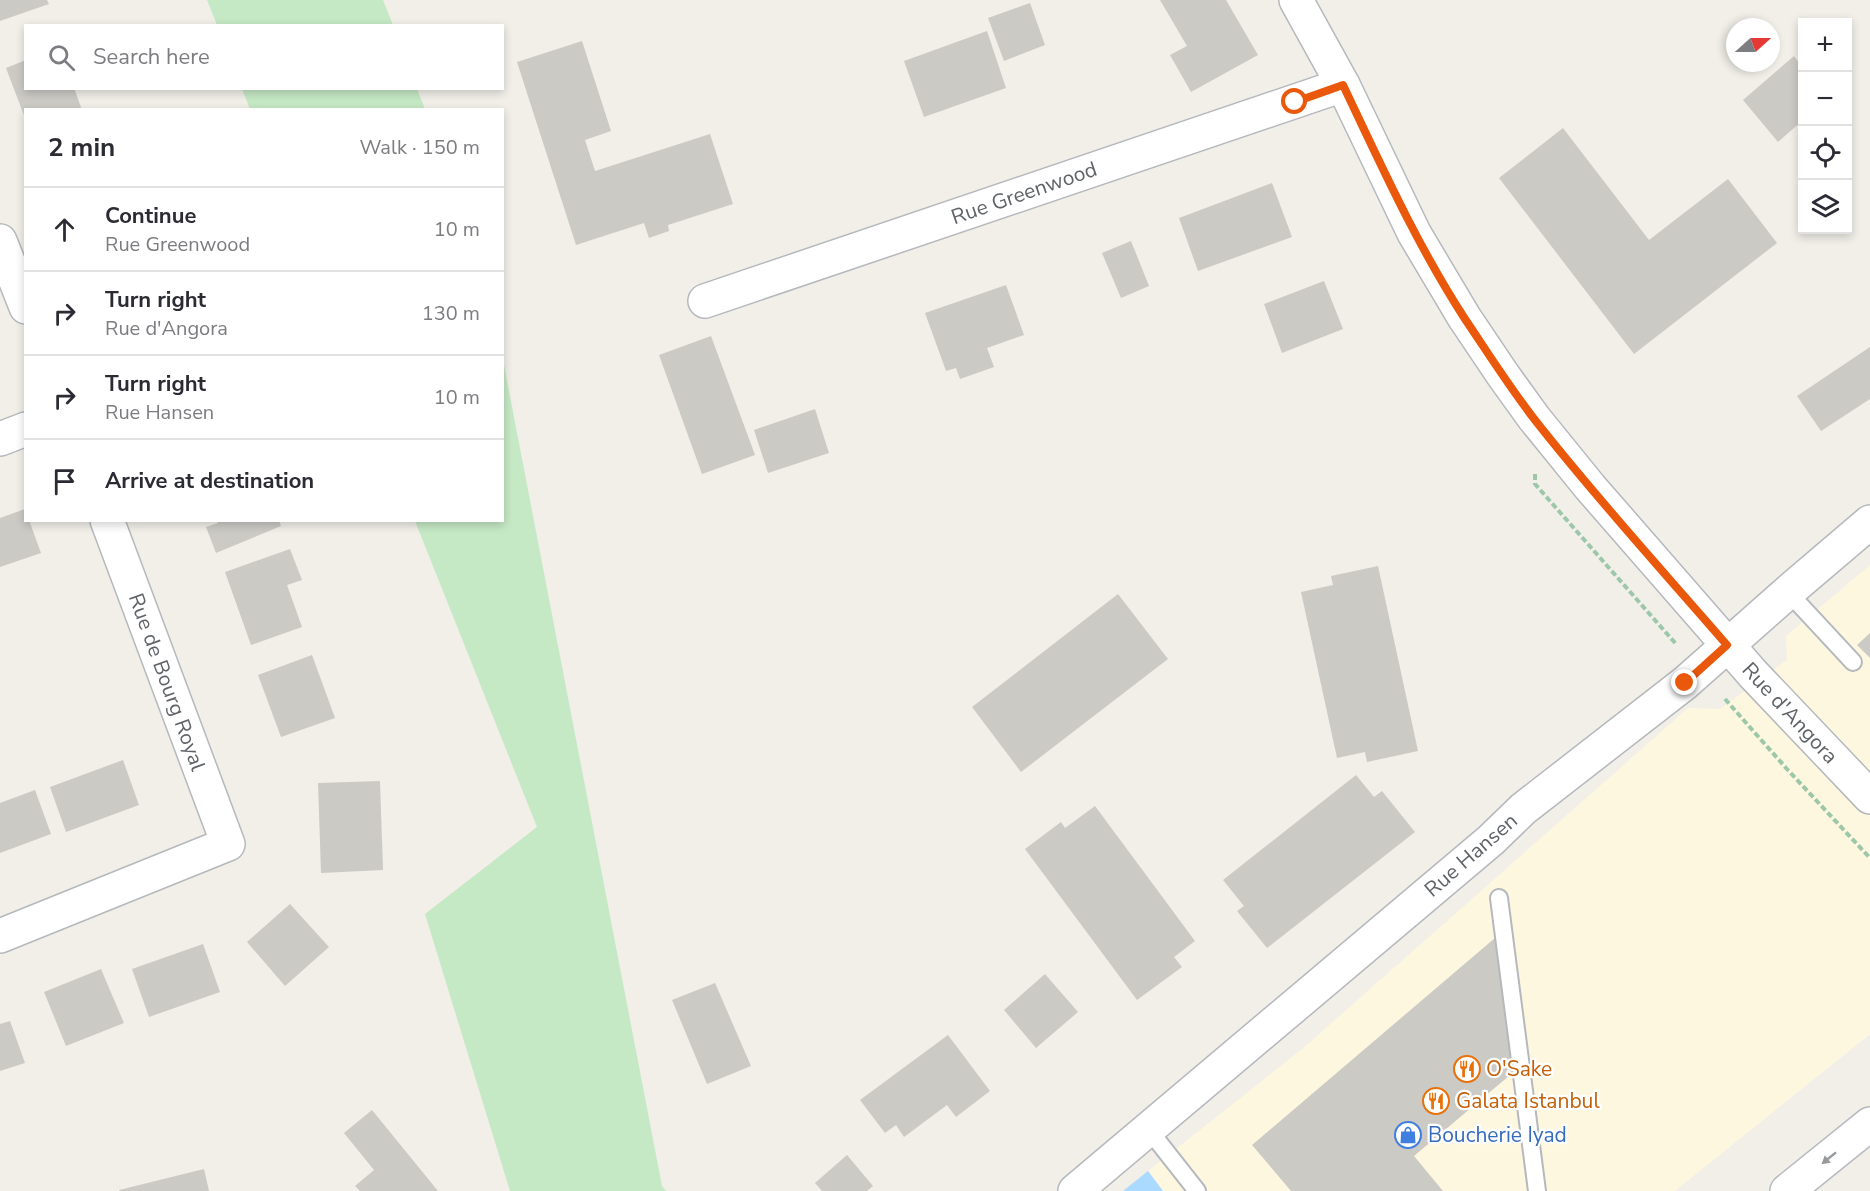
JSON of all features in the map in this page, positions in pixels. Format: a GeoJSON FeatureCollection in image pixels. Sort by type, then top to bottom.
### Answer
{"type":"FeatureCollection","features":[{"type":"Feature","properties":{"kind":"street","name":"Rue d'Angora"},"geometry":{"type":"LineString","coordinates":[[1296,0],[1343,85],[1424,250],[1464,317],[1503,375],[1582,478],[1727,645],[1870,797]]}},
{"type":"Feature","properties":{"kind":"street","name":"Rue Greenwood"},"geometry":{"type":"LineString","coordinates":[[705,301],[1343,85]]}},
{"type":"Feature","properties":{"kind":"street"},"geometry":{"type":"LineString","coordinates":[[0,241],[24,302]]}},
{"type":"Feature","properties":{"kind":"street"},"geometry":{"type":"LineString","coordinates":[[0,439],[24,430]]}},
{"type":"Feature","properties":{"kind":"street","name":"Rue de Bourg Royal"},"geometry":{"type":"LineString","coordinates":[[0,936],[228,844],[108,522]]}},
{"type":"Feature","properties":{"kind":"street","name":"Rue Hansen"},"geometry":{"type":"LineString","coordinates":[[1075,1191],[1491,840],[1523,809],[1685,683],[1870,522]]}},
{"type":"Feature","properties":{"kind":"street"},"geometry":{"type":"LineString","coordinates":[[1787,1191],[1870,1124]]}},
{"type":"Feature","properties":{"kind":"lane"},"geometry":{"type":"LineString","coordinates":[[1788,592],[1853,662]]}},
{"type":"Feature","properties":{"kind":"lane"},"geometry":{"type":"LineString","coordinates":[[1499,898],[1537,1191]]}},
{"type":"Feature","properties":{"kind":"lane"},"geometry":{"type":"LineString","coordinates":[[1149,1130],[1197,1191]]}},
{"type":"Feature","properties":{"kind":"path"},"geometry":{"type":"LineString","coordinates":[[1535,484],[1679,648]]}},
{"type":"Feature","properties":{"kind":"path","name":"Rue d'Angora"},"geometry":{"type":"LineString","coordinates":[[1719,692],[1870,858]]}},
{"type":"Feature","properties":{"kind":"shaded area"},"geometry":{"type":"Polygon","coordinates":[[[1870,565],[1870,1034],[1675,1191],[1163,1191],[1148,1171],[1301,1050],[1688,708],[1720,709],[1787,660],[1786,636],[1870,565]]]}},
{"type":"Feature","properties":{"kind":"green space"},"geometry":{"type":"Polygon","coordinates":[[[207,0],[383,0],[393,24],[217,24],[207,0]]]}},
{"type":"Feature","properties":{"kind":"green space"},"geometry":{"type":"Polygon","coordinates":[[[242,90],[417,90],[425,108],[250,108],[242,90]]]}},
{"type":"Feature","properties":{"kind":"green space"},"geometry":{"type":"Polygon","coordinates":[[[504,365],[662,1186],[666,1191],[510,1191],[425,914],[537,827],[415,522],[504,522],[504,365]]]}},
{"type":"Feature","properties":{"kind":"water"},"geometry":{"type":"Polygon","coordinates":[[[1148,1171],[1163,1191],[1123,1191],[1148,1171]]]}},
{"type":"Feature","properties":{"kind":"building"},"geometry":{"type":"Polygon","coordinates":[[[0,0],[47,0],[49,4],[0,21],[0,0]]]}},
{"type":"Feature","properties":{"kind":"building"},"geometry":{"type":"Polygon","coordinates":[[[1160,0],[1226,0],[1258,55],[1191,92],[1170,55],[1187,46],[1160,0]]]}},
{"type":"Feature","properties":{"kind":"building"},"geometry":{"type":"Polygon","coordinates":[[[1030,3],[1045,45],[1004,61],[988,18],[1030,3]]]}},
{"type":"Feature","properties":{"kind":"building"},"geometry":{"type":"Polygon","coordinates":[[[987,31],[1006,88],[924,117],[904,61],[987,31]]]}},
{"type":"Feature","properties":{"kind":"building"},"geometry":{"type":"Polygon","coordinates":[[[582,41],[611,131],[585,140],[595,171],[710,134],[733,204],[668,225],[669,231],[649,238],[644,223],[576,245],[517,62],[582,41]]]}},
{"type":"Feature","properties":{"kind":"building"},"geometry":{"type":"Polygon","coordinates":[[[1794,56],[1798,62],[1798,124],[1778,142],[1743,100],[1775,72],[1780,72],[1780,68],[1794,56]]]}},
{"type":"Feature","properties":{"kind":"building"},"geometry":{"type":"Polygon","coordinates":[[[24,61],[24,90],[75,90],[81,108],[24,108],[24,115],[6,68],[24,61]]]}},
{"type":"Feature","properties":{"kind":"building"},"geometry":{"type":"Polygon","coordinates":[[[1563,128],[1649,240],[1728,179],[1777,243],[1634,354],[1499,178],[1563,128]]]}},
{"type":"Feature","properties":{"kind":"building"},"geometry":{"type":"Polygon","coordinates":[[[1272,183],[1292,237],[1198,271],[1179,218],[1272,183]]]}},
{"type":"Feature","properties":{"kind":"building"},"geometry":{"type":"Polygon","coordinates":[[[1131,241],[1149,286],[1121,298],[1102,253],[1131,241]]]}},
{"type":"Feature","properties":{"kind":"building"},"geometry":{"type":"Polygon","coordinates":[[[1324,281],[1343,329],[1282,353],[1264,304],[1324,281]]]}},
{"type":"Feature","properties":{"kind":"building"},"geometry":{"type":"Polygon","coordinates":[[[1006,285],[1024,335],[987,348],[994,367],[960,379],[956,368],[946,371],[925,313],[1006,285]]]}},
{"type":"Feature","properties":{"kind":"building"},"geometry":{"type":"Polygon","coordinates":[[[711,336],[755,455],[702,474],[659,355],[711,336]]]}},
{"type":"Feature","properties":{"kind":"building"},"geometry":{"type":"Polygon","coordinates":[[[1870,347],[1870,399],[1821,431],[1797,396],[1870,347]]]}},
{"type":"Feature","properties":{"kind":"building"},"geometry":{"type":"Polygon","coordinates":[[[815,409],[829,453],[768,473],[754,430],[815,409]]]}},
{"type":"Feature","properties":{"kind":"building"},"geometry":{"type":"Polygon","coordinates":[[[24,509],[24,522],[30,522],[41,553],[0,567],[0,518],[24,509]]]}},
{"type":"Feature","properties":{"kind":"building"},"geometry":{"type":"Polygon","coordinates":[[[280,522],[281,526],[216,553],[206,527],[218,523],[280,522]]]}},
{"type":"Feature","properties":{"kind":"building"},"geometry":{"type":"Polygon","coordinates":[[[290,549],[302,580],[287,585],[302,627],[251,645],[225,572],[290,549]]]}},
{"type":"Feature","properties":{"kind":"building"},"geometry":{"type":"Polygon","coordinates":[[[1378,566],[1418,751],[1367,762],[1365,752],[1337,758],[1301,592],[1333,585],[1331,576],[1378,566]]]}},
{"type":"Feature","properties":{"kind":"building"},"geometry":{"type":"Polygon","coordinates":[[[1118,594],[1168,659],[1021,772],[972,707],[1118,594]]]}},
{"type":"Feature","properties":{"kind":"building"},"geometry":{"type":"Polygon","coordinates":[[[1870,633],[1870,658],[1857,645],[1870,633]]]}},
{"type":"Feature","properties":{"kind":"building"},"geometry":{"type":"Polygon","coordinates":[[[312,655],[335,718],[281,737],[258,675],[312,655]]]}},
{"type":"Feature","properties":{"kind":"building"},"geometry":{"type":"Polygon","coordinates":[[[123,760],[139,805],[66,832],[50,787],[123,760]]]}},
{"type":"Feature","properties":{"kind":"building"},"geometry":{"type":"Polygon","coordinates":[[[1356,775],[1374,797],[1382,791],[1415,832],[1267,948],[1237,911],[1244,906],[1223,880],[1356,775]]]}},
{"type":"Feature","properties":{"kind":"building"},"geometry":{"type":"Polygon","coordinates":[[[380,781],[383,870],[321,873],[318,783],[380,781]]]}},
{"type":"Feature","properties":{"kind":"building"},"geometry":{"type":"Polygon","coordinates":[[[35,790],[51,834],[0,853],[0,803],[35,790]]]}},
{"type":"Feature","properties":{"kind":"building"},"geometry":{"type":"Polygon","coordinates":[[[1095,806],[1195,941],[1174,957],[1182,967],[1137,1000],[1025,849],[1061,822],[1065,828],[1095,806]]]}},
{"type":"Feature","properties":{"kind":"building"},"geometry":{"type":"Polygon","coordinates":[[[290,904],[329,947],[285,986],[247,942],[290,904]]]}},
{"type":"Feature","properties":{"kind":"building"},"geometry":{"type":"Polygon","coordinates":[[[1502,932],[1516,1070],[1414,1156],[1443,1191],[1291,1191],[1252,1145],[1502,932]]]}},
{"type":"Feature","properties":{"kind":"building"},"geometry":{"type":"Polygon","coordinates":[[[203,944],[220,992],[149,1017],[132,969],[203,944]]]}},
{"type":"Feature","properties":{"kind":"building"},"geometry":{"type":"Polygon","coordinates":[[[101,969],[124,1023],[66,1046],[44,992],[101,969]]]}},
{"type":"Feature","properties":{"kind":"building"},"geometry":{"type":"Polygon","coordinates":[[[1045,974],[1078,1012],[1036,1048],[1004,1010],[1045,974]]]}},
{"type":"Feature","properties":{"kind":"building"},"geometry":{"type":"Polygon","coordinates":[[[715,983],[751,1066],[707,1084],[672,1000],[715,983]]]}},
{"type":"Feature","properties":{"kind":"building"},"geometry":{"type":"Polygon","coordinates":[[[10,1021],[25,1063],[0,1071],[0,1024],[10,1021]]]}},
{"type":"Feature","properties":{"kind":"building"},"geometry":{"type":"Polygon","coordinates":[[[948,1035],[990,1091],[956,1117],[947,1105],[904,1137],[896,1125],[885,1133],[860,1100],[948,1035]]]}},
{"type":"Feature","properties":{"kind":"building"},"geometry":{"type":"Polygon","coordinates":[[[372,1110],[438,1191],[360,1191],[355,1186],[374,1170],[344,1133],[372,1110]]]}},
{"type":"Feature","properties":{"kind":"building"},"geometry":{"type":"Polygon","coordinates":[[[847,1155],[873,1186],[867,1191],[822,1191],[815,1183],[847,1155]]]}},
{"type":"Feature","properties":{"kind":"building"},"geometry":{"type":"Polygon","coordinates":[[[204,1169],[209,1191],[119,1191],[119,1190],[204,1169]]]}},
{"type":"Feature","properties":{"kind":"place","name":"O'Sake"},"geometry":{"type":"Point","coordinates":[1467,1069]}},
{"type":"Feature","properties":{"kind":"place","name":"Galata Istanbul"},"geometry":{"type":"Point","coordinates":[1436,1101]}},
{"type":"Feature","properties":{"kind":"place","name":"Boucherie Iyad"},"geometry":{"type":"Point","coordinates":[1408,1135]}},
{"type":"Feature","properties":{"kind":"route"},"geometry":{"type":"LineString","coordinates":[[1295,102],[1343,85],[1414,233],[1464,317],[1503,375],[1590,488],[1727,645],[1685,683]]}}]}
